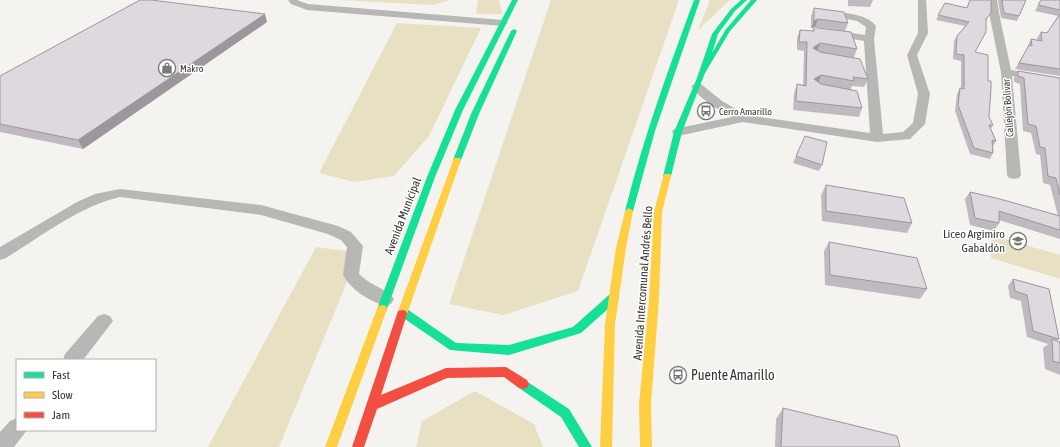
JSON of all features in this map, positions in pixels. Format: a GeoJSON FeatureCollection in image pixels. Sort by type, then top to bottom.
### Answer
{"type":"FeatureCollection","features":[{"type":"Feature","properties":{"kind":"main road","name":"Avenida Municipal"},"geometry":{"type":"LineString","coordinates":[[331,447],[431,177],[459,110],[515,0]]}},
{"type":"Feature","properties":{"kind":"main road","name":"Avenida Intercomunal Andrés Bello"},"geometry":{"type":"LineString","coordinates":[[606,447],[610,324],[621,248],[634,189],[661,101],[697,0]]}},
{"type":"Feature","properties":{"kind":"main road"},"geometry":{"type":"LineString","coordinates":[[698,82],[715,34],[733,10],[744,0]]}},
{"type":"Feature","properties":{"kind":"main road","name":"Avenida Intercomunal Andrés Bello"},"geometry":{"type":"LineString","coordinates":[[646,447],[645,404],[654,300],[658,212],[678,132],[698,82],[728,30],[754,0]]}},
{"type":"Feature","properties":{"kind":"main road"},"geometry":{"type":"LineString","coordinates":[[358,447],[403,312],[452,173],[475,114],[517,26]]}},
{"type":"Feature","properties":{"kind":"main road"},"geometry":{"type":"LineString","coordinates":[[403,312],[454,348],[509,350],[577,330],[614,297]]}},
{"type":"Feature","properties":{"kind":"main road"},"geometry":{"type":"LineString","coordinates":[[372,405],[446,373],[506,372],[565,413],[586,447]]}},
{"type":"Feature","properties":{"kind":"street"},"geometry":{"type":"LineString","coordinates":[[292,0],[307,7],[503,23]]}},
{"type":"Feature","properties":{"kind":"street"},"geometry":{"type":"LineString","coordinates":[[312,0],[318,2],[450,13],[459,15],[465,20]]}},
{"type":"Feature","properties":{"kind":"street"},"geometry":{"type":"LineString","coordinates":[[993,0],[995,18],[1006,72]]}},
{"type":"Feature","properties":{"kind":"street"},"geometry":{"type":"LineString","coordinates":[[698,82],[708,98],[743,118],[877,138],[906,136],[919,124],[924,94],[912,55],[923,34],[924,16],[919,2]]}},
{"type":"Feature","properties":{"kind":"street"},"geometry":{"type":"LineString","coordinates":[[839,15],[866,21],[870,26],[867,64],[874,99],[877,138]]}},
{"type":"Feature","properties":{"kind":"street"},"geometry":{"type":"LineString","coordinates":[[822,32],[870,39]]}},
{"type":"Feature","properties":{"kind":"street","name":"Callejón Bolívar"},"geometry":{"type":"LineString","coordinates":[[1014,175],[1006,72],[1060,81]]}},
{"type":"Feature","properties":{"kind":"street"},"geometry":{"type":"LineString","coordinates":[[860,96],[874,99]]}},
{"type":"Feature","properties":{"kind":"street"},"geometry":{"type":"LineString","coordinates":[[678,132],[743,118]]}},
{"type":"Feature","properties":{"kind":"street"},"geometry":{"type":"LineString","coordinates":[[0,254],[82,205],[100,197],[120,193],[261,210],[333,230],[346,236],[355,246],[351,275],[357,283],[364,290],[385,299]]}},
{"type":"Feature","properties":{"kind":"street"},"geometry":{"type":"LineString","coordinates":[[73,359],[104,321]]}},
{"type":"Feature","properties":{"kind":"street"},"geometry":{"type":"LineString","coordinates":[[1,447],[16,429]]}},
{"type":"Feature","properties":{"kind":"shaded area"},"geometry":{"type":"Polygon","coordinates":[[[340,0],[450,0],[433,5],[340,0]]]}},
{"type":"Feature","properties":{"kind":"shaded area"},"geometry":{"type":"Polygon","coordinates":[[[478,0],[499,0],[502,14],[476,14],[478,0]]]}},
{"type":"Feature","properties":{"kind":"shaded area"},"geometry":{"type":"Polygon","coordinates":[[[551,0],[679,0],[578,291],[503,315],[449,304],[551,0]]]}},
{"type":"Feature","properties":{"kind":"shaded area"},"geometry":{"type":"Polygon","coordinates":[[[710,0],[730,0],[698,30],[710,0]]]}},
{"type":"Feature","properties":{"kind":"shaded area"},"geometry":{"type":"Polygon","coordinates":[[[397,23],[481,28],[429,136],[394,176],[354,182],[319,173],[397,23]]]}},
{"type":"Feature","properties":{"kind":"shaded area"},"geometry":{"type":"Polygon","coordinates":[[[991,235],[1060,255],[1060,279],[991,258],[991,235]]]}},
{"type":"Feature","properties":{"kind":"shaded area"},"geometry":{"type":"Polygon","coordinates":[[[316,247],[359,253],[279,447],[208,447],[316,247]]]}},
{"type":"Feature","properties":{"kind":"shaded area"},"geometry":{"type":"Polygon","coordinates":[[[475,391],[534,424],[543,447],[416,447],[422,421],[475,391]]]}},
{"type":"Feature","properties":{"kind":"building"},"geometry":{"type":"Polygon","coordinates":[[[140,0],[151,0],[265,14],[78,140],[0,124],[0,76],[140,0]]]}},
{"type":"Feature","properties":{"kind":"building"},"geometry":{"type":"Polygon","coordinates":[[[970,0],[991,0],[991,13],[986,19],[986,32],[975,52],[988,55],[988,81],[991,81],[989,117],[993,125],[989,125],[996,141],[992,140],[993,153],[974,148],[958,105],[960,88],[964,89],[964,55],[956,54],[957,36],[969,22],[938,15],[945,3],[967,8],[970,0]]]}},
{"type":"Feature","properties":{"kind":"building"},"geometry":{"type":"Polygon","coordinates":[[[1002,0],[1026,0],[1019,16],[1004,13],[1002,0]]]}},
{"type":"Feature","properties":{"kind":"building"},"geometry":{"type":"Polygon","coordinates":[[[1041,0],[1060,0],[1060,10],[1038,5],[1041,0]]]}},
{"type":"Feature","properties":{"kind":"building"},"geometry":{"type":"Polygon","coordinates":[[[814,8],[844,12],[848,23],[818,19],[814,21],[814,8]]]}},
{"type":"Feature","properties":{"kind":"building"},"geometry":{"type":"Polygon","coordinates":[[[1060,14],[1060,69],[1019,63],[1029,45],[1032,46],[1031,39],[1042,41],[1041,32],[1047,33],[1060,14]]]}},
{"type":"Feature","properties":{"kind":"building"},"geometry":{"type":"Polygon","coordinates":[[[814,26],[818,28],[851,32],[857,49],[820,43],[813,48],[820,52],[860,59],[868,79],[853,77],[854,81],[821,75],[814,79],[821,84],[857,91],[862,108],[796,101],[797,84],[806,86],[807,42],[799,42],[800,30],[814,31],[814,26]]]}},
{"type":"Feature","properties":{"kind":"building"},"geometry":{"type":"Polygon","coordinates":[[[1018,71],[1060,78],[1060,195],[1056,178],[1048,176],[1045,148],[1040,147],[1036,126],[1028,124],[1024,78],[1018,76],[1018,71]]]}},
{"type":"Feature","properties":{"kind":"building"},"geometry":{"type":"Polygon","coordinates":[[[805,136],[827,142],[822,165],[796,156],[805,136]]]}},
{"type":"Feature","properties":{"kind":"building"},"geometry":{"type":"Polygon","coordinates":[[[826,185],[904,198],[912,223],[826,211],[826,185]]]}},
{"type":"Feature","properties":{"kind":"building"},"geometry":{"type":"Polygon","coordinates":[[[970,192],[1060,216],[1060,230],[999,211],[999,223],[975,218],[970,192]]]}},
{"type":"Feature","properties":{"kind":"building"},"geometry":{"type":"Polygon","coordinates":[[[829,242],[917,258],[927,289],[830,275],[829,242]]]}},
{"type":"Feature","properties":{"kind":"building"},"geometry":{"type":"Polygon","coordinates":[[[1013,279],[1049,289],[1059,339],[1033,331],[1027,295],[1015,291],[1013,279]]]}},
{"type":"Feature","properties":{"kind":"building"},"geometry":{"type":"Polygon","coordinates":[[[1052,339],[1060,342],[1060,363],[1053,361],[1052,339]]]}},
{"type":"Feature","properties":{"kind":"building"},"geometry":{"type":"Polygon","coordinates":[[[783,408],[897,436],[900,447],[781,447],[783,408]]]}},
{"type":"Feature","properties":{"kind":"traffic: fast"},"geometry":{"type":"LineString","coordinates":[[382,309],[431,177],[459,110],[515,0]]}},
{"type":"Feature","properties":{"kind":"traffic: fast"},"geometry":{"type":"LineString","coordinates":[[629,211],[635,184],[651,131],[697,0]]}},
{"type":"Feature","properties":{"kind":"traffic: fast"},"geometry":{"type":"LineString","coordinates":[[667,176],[678,132],[700,78],[715,34],[733,10],[744,0]]}},
{"type":"Feature","properties":{"kind":"traffic: fast"},"geometry":{"type":"LineString","coordinates":[[704,71],[728,30],[754,0]]}},
{"type":"Feature","properties":{"kind":"traffic: fast"},"geometry":{"type":"LineString","coordinates":[[457,160],[475,114],[514,31]]}},
{"type":"Feature","properties":{"kind":"traffic: fast"},"geometry":{"type":"LineString","coordinates":[[403,312],[454,347],[509,350],[577,330],[614,297]]}},
{"type":"Feature","properties":{"kind":"traffic: fast"},"geometry":{"type":"LineString","coordinates":[[523,384],[565,413],[586,447]]}},
{"type":"Feature","properties":{"kind":"traffic: slow"},"geometry":{"type":"LineString","coordinates":[[402,314],[457,160]]}},
{"type":"Feature","properties":{"kind":"traffic: slow"},"geometry":{"type":"LineString","coordinates":[[646,447],[645,404],[654,299],[658,212],[667,176]]}},
{"type":"Feature","properties":{"kind":"traffic: slow"},"geometry":{"type":"LineString","coordinates":[[606,447],[610,324],[621,248],[629,211]]}},
{"type":"Feature","properties":{"kind":"traffic: slow"},"geometry":{"type":"LineString","coordinates":[[331,447],[382,309]]}},
{"type":"Feature","properties":{"kind":"traffic: jam"},"geometry":{"type":"LineString","coordinates":[[358,447],[402,314]]}},
{"type":"Feature","properties":{"kind":"traffic: jam"},"geometry":{"type":"LineString","coordinates":[[372,405],[446,373],[506,372],[523,384]]}},
{"type":"Feature","properties":{"kind":"place","name":"Makro"},"geometry":{"type":"Point","coordinates":[167,68]}},
{"type":"Feature","properties":{"kind":"place","name":"Cerro Amarillo"},"geometry":{"type":"Point","coordinates":[706,111]}},
{"type":"Feature","properties":{"kind":"place","name":"Liceo Argimiro Gabaldón"},"geometry":{"type":"Point","coordinates":[1018,241]}},
{"type":"Feature","properties":{"kind":"place","name":"Puente Amarillo"},"geometry":{"type":"Point","coordinates":[678,375]}}]}
